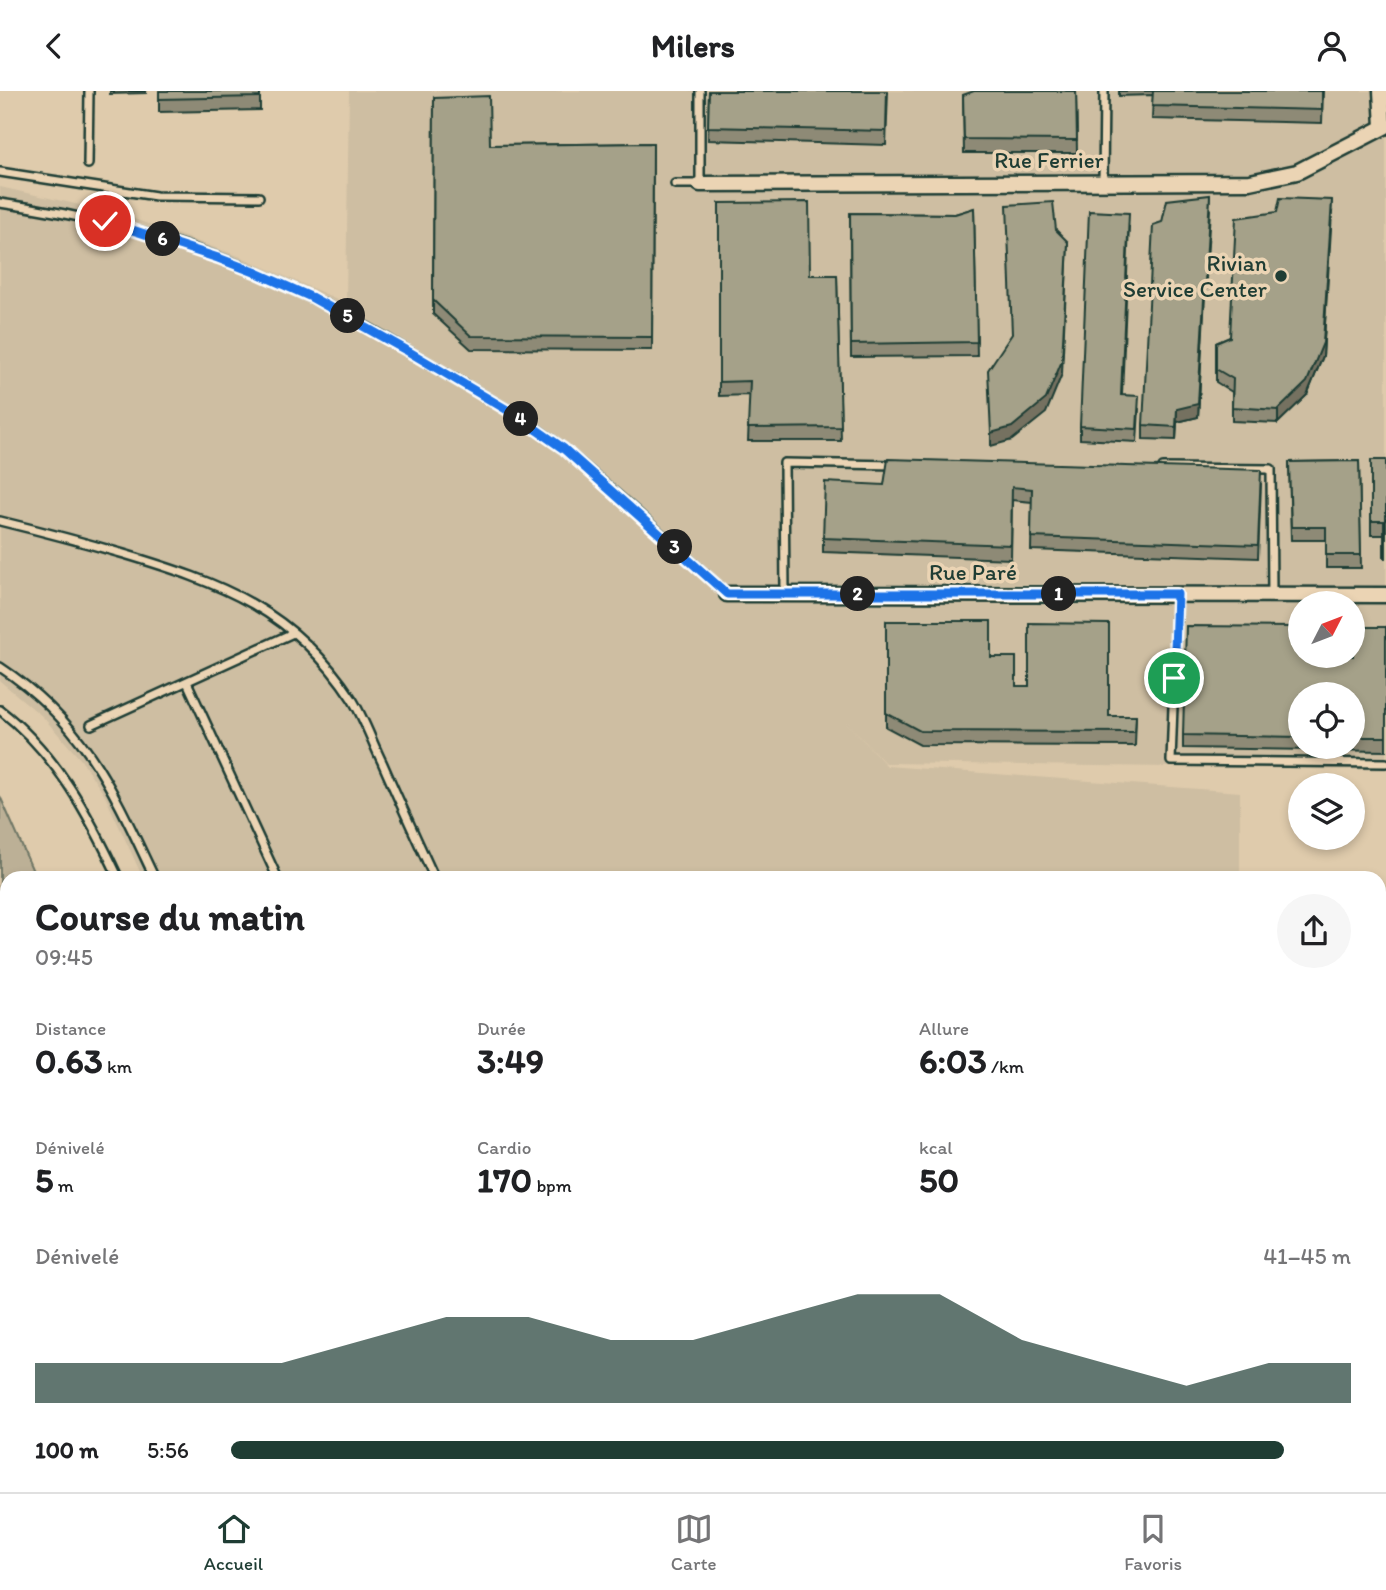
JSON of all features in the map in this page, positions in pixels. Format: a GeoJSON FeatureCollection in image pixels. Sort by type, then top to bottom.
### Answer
{"type":"FeatureCollection","features":[{"type":"Feature","properties":{"kind":"street"},"geometry":{"type":"LineString","coordinates":[[1381,91],[1384,126]]}},
{"type":"Feature","properties":{"kind":"street","name":"Rue Ferrier"},"geometry":{"type":"LineString","coordinates":[[700,184],[1250,182],[1278,177],[1314,163],[1384,126]]}},
{"type":"Feature","properties":{"kind":"street","name":"Rue Paré"},"geometry":{"type":"LineString","coordinates":[[727,594],[1386,595]]}},
{"type":"Feature","properties":{"kind":"lane"},"geometry":{"type":"LineString","coordinates":[[88,163],[89,91]]}},
{"type":"Feature","properties":{"kind":"lane"},"geometry":{"type":"LineString","coordinates":[[675,184],[700,184],[700,91]]}},
{"type":"Feature","properties":{"kind":"lane"},"geometry":{"type":"LineString","coordinates":[[1103,183],[1104,91]]}},
{"type":"Feature","properties":{"kind":"lane"},"geometry":{"type":"LineString","coordinates":[[0,172],[156,196],[259,197]]}},
{"type":"Feature","properties":{"kind":"lane"},"geometry":{"type":"LineString","coordinates":[[0,203],[105,221],[157,237],[257,273],[352,318],[514,414],[564,449],[727,594]]}},
{"type":"Feature","properties":{"kind":"lane"},"geometry":{"type":"LineString","coordinates":[[785,594],[784,463],[899,465]]}},
{"type":"Feature","properties":{"kind":"lane"},"geometry":{"type":"LineString","coordinates":[[1156,468],[1271,469],[1272,595]]}},
{"type":"Feature","properties":{"kind":"lane"},"geometry":{"type":"LineString","coordinates":[[0,521],[208,581],[254,604],[293,633],[334,673],[354,702],[431,871]]}},
{"type":"Feature","properties":{"kind":"lane"},"geometry":{"type":"LineString","coordinates":[[1177,594],[1171,761],[1386,763]]}},
{"type":"Feature","properties":{"kind":"lane"},"geometry":{"type":"LineString","coordinates":[[91,726],[293,633]]}},
{"type":"Feature","properties":{"kind":"lane"},"geometry":{"type":"LineString","coordinates":[[0,667],[48,704],[82,741],[113,791],[151,871]]}},
{"type":"Feature","properties":{"kind":"lane"},"geometry":{"type":"LineString","coordinates":[[187,682],[274,871]]}},
{"type":"Feature","properties":{"kind":"lane"},"geometry":{"type":"LineString","coordinates":[[0,710],[32,739],[70,787],[94,827],[115,871]]}},
{"type":"Feature","properties":{"kind":"shaded area"},"geometry":{"type":"Polygon","coordinates":[[[349,91],[1386,91],[1386,770],[885,763],[845,721],[887,766],[1240,792],[1240,871],[140,871],[105,796],[81,760],[43,717],[0,681],[0,187],[120,214],[241,257],[346,303],[349,91]]]}},
{"type":"Feature","properties":{"kind":"shaded area"},"geometry":{"type":"Polygon","coordinates":[[[0,796],[33,871],[0,871],[0,796]]]}},
{"type":"Feature","properties":{"kind":"building"},"geometry":{"type":"Polygon","coordinates":[[[159,91],[260,91],[260,97],[159,99],[159,91]]]}},
{"type":"Feature","properties":{"kind":"building"},"geometry":{"type":"Polygon","coordinates":[[[709,91],[887,91],[886,131],[708,127],[709,91]]]}},
{"type":"Feature","properties":{"kind":"building"},"geometry":{"type":"Polygon","coordinates":[[[974,91],[1076,91],[1077,140],[964,139],[963,95],[974,91]]]}},
{"type":"Feature","properties":{"kind":"building"},"geometry":{"type":"Polygon","coordinates":[[[1153,91],[1322,91],[1322,110],[1152,106],[1153,91]]]}},
{"type":"Feature","properties":{"kind":"building"},"geometry":{"type":"Polygon","coordinates":[[[489,96],[490,145],[653,143],[652,337],[471,336],[433,300],[434,98],[489,96]]]}},
{"type":"Feature","properties":{"kind":"building"},"geometry":{"type":"Polygon","coordinates":[[[1210,195],[1198,404],[1177,409],[1176,427],[1143,425],[1153,225],[1162,222],[1167,200],[1210,195]]]}},
{"type":"Feature","properties":{"kind":"building"},"geometry":{"type":"Polygon","coordinates":[[[1280,198],[1332,200],[1323,343],[1307,382],[1278,410],[1232,407],[1233,379],[1216,369],[1216,343],[1230,337],[1236,218],[1277,212],[1280,198]]]}},
{"type":"Feature","properties":{"kind":"building"},"geometry":{"type":"Polygon","coordinates":[[[809,202],[810,275],[837,275],[841,427],[748,428],[750,381],[719,382],[719,203],[809,202]]]}},
{"type":"Feature","properties":{"kind":"building"},"geometry":{"type":"Polygon","coordinates":[[[1053,202],[1056,230],[1068,242],[1062,361],[1046,399],[1012,427],[991,433],[988,370],[1012,334],[1007,205],[1053,202]]]}},
{"type":"Feature","properties":{"kind":"building"},"geometry":{"type":"Polygon","coordinates":[[[974,208],[977,342],[851,344],[850,213],[955,214],[974,208]]]}},
{"type":"Feature","properties":{"kind":"building"},"geometry":{"type":"Polygon","coordinates":[[[1089,211],[1129,213],[1121,395],[1139,396],[1137,429],[1080,426],[1089,211]]]}},
{"type":"Feature","properties":{"kind":"building"},"geometry":{"type":"Polygon","coordinates":[[[888,459],[1261,470],[1258,545],[1031,537],[1032,489],[1012,487],[1011,545],[823,538],[825,482],[884,485],[888,459]]]}},
{"type":"Feature","properties":{"kind":"building"},"geometry":{"type":"Polygon","coordinates":[[[1371,460],[1386,460],[1386,545],[1384,521],[1371,521],[1371,460]]]}},
{"type":"Feature","properties":{"kind":"building"},"geometry":{"type":"Polygon","coordinates":[[[1359,461],[1361,555],[1326,555],[1326,527],[1291,527],[1289,462],[1359,461]]]}},
{"type":"Feature","properties":{"kind":"building"},"geometry":{"type":"Polygon","coordinates":[[[886,621],[991,621],[991,657],[1016,657],[1016,686],[1029,686],[1029,623],[1109,624],[1109,716],[1136,716],[1135,732],[920,731],[886,713],[886,621]]]}},
{"type":"Feature","properties":{"kind":"building"},"geometry":{"type":"Polygon","coordinates":[[[1186,626],[1288,627],[1288,669],[1365,669],[1365,627],[1386,627],[1386,737],[1365,737],[1365,682],[1288,682],[1288,737],[1183,735],[1186,626]]]}},
{"type":"Feature","properties":{"kind":"place","name":"Rivian Service Center"},"geometry":{"type":"Point","coordinates":[1281,276]}},
{"type":"Feature","properties":{"kind":"route"},"geometry":{"type":"LineString","coordinates":[[105,221],[218,258],[311,297],[352,318],[514,414],[564,449],[727,594],[1177,594],[1174,678]]}}]}
